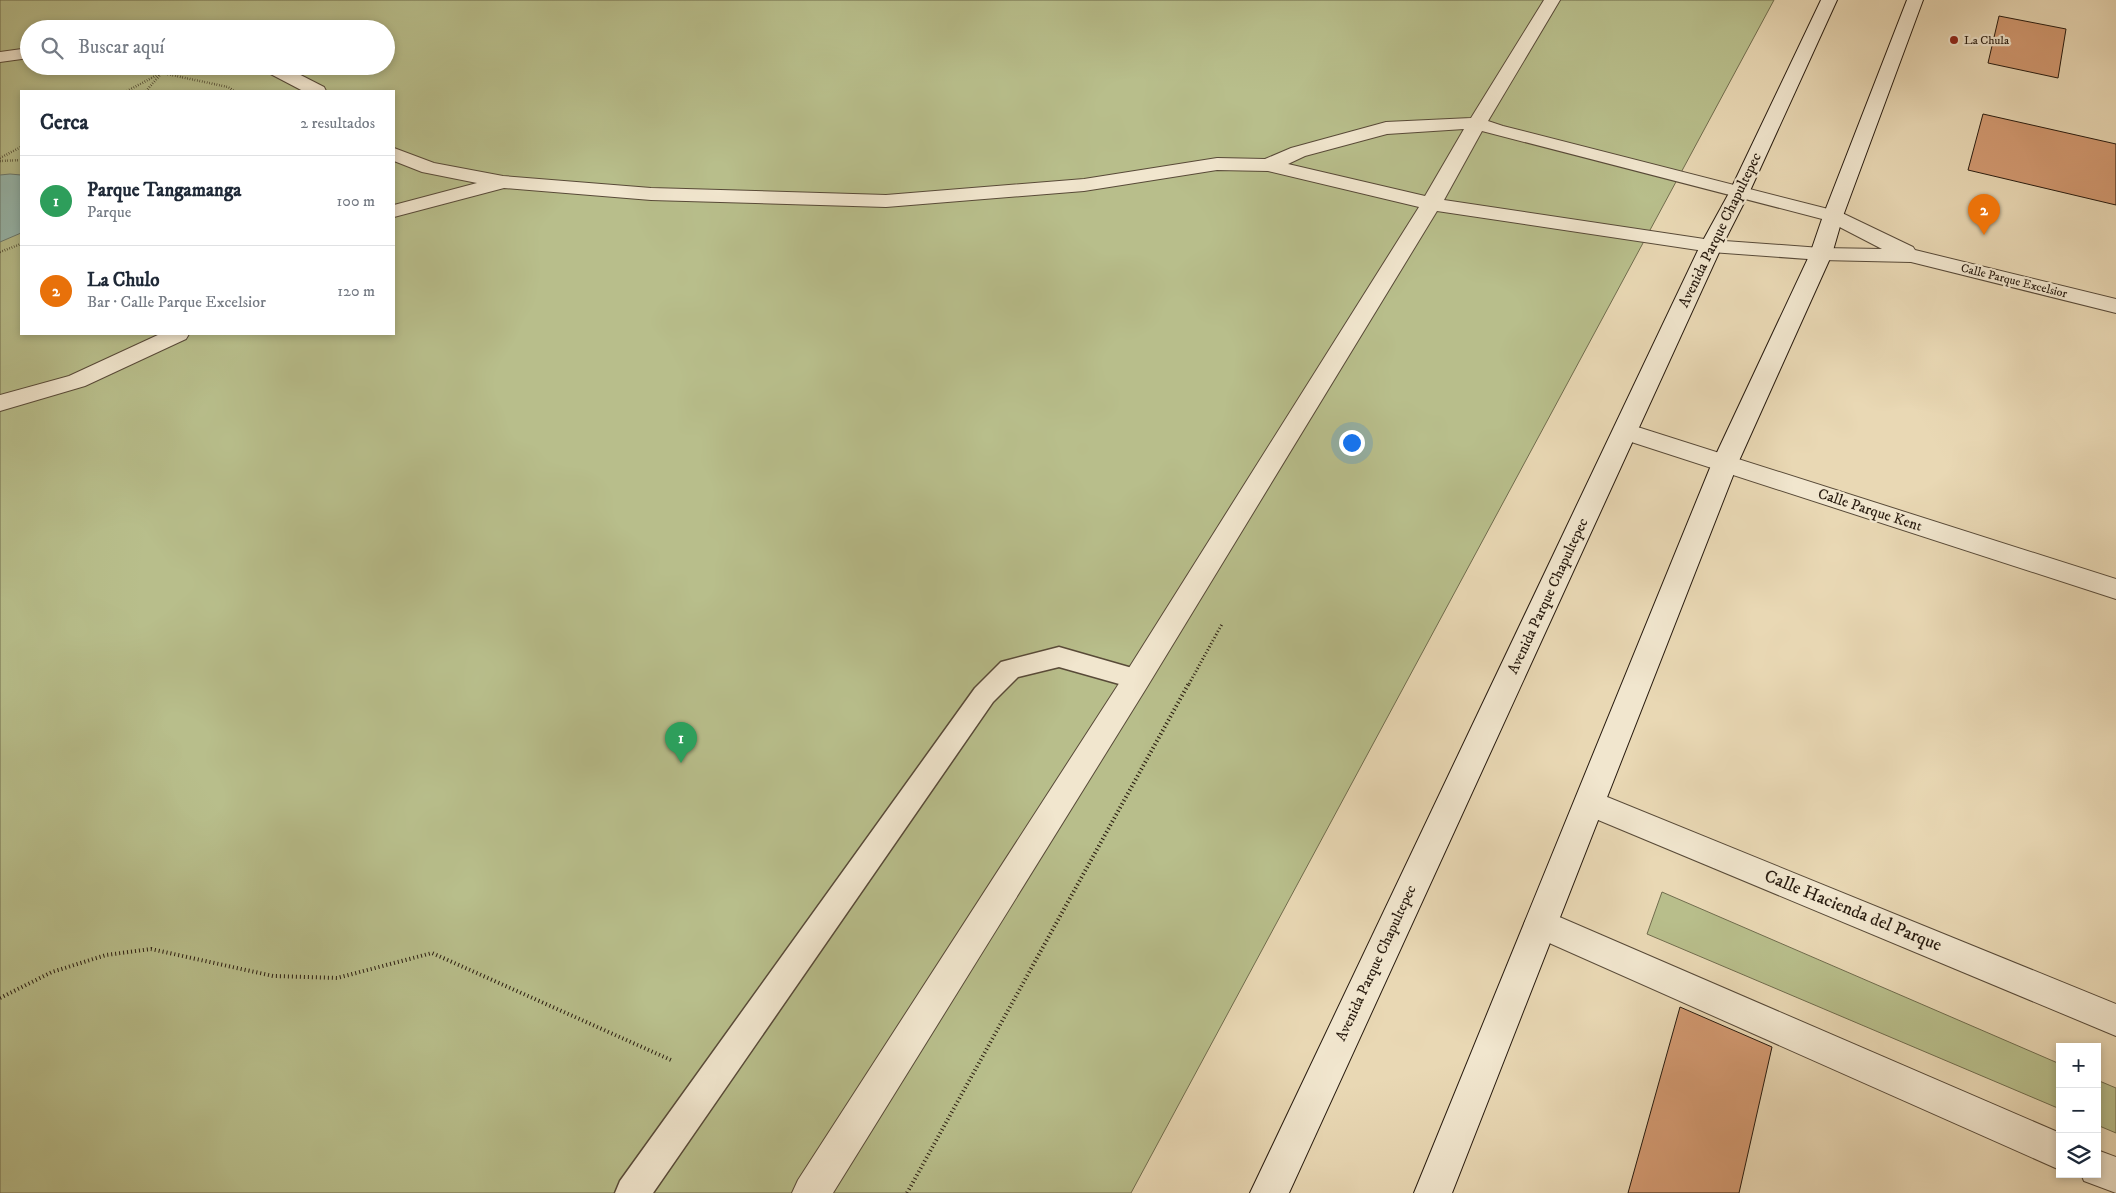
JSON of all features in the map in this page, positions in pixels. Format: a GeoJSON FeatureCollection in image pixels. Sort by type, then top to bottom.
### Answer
{"type":"FeatureCollection","features":[{"type":"Feature","properties":{"kind":"street"},"geometry":{"type":"LineString","coordinates":[[811,1193],[1137,679],[1431,204],[1477,123],[1552,0]]}},
{"type":"Feature","properties":{"kind":"street","name":"Avenida Parque Chapultepec"},"geometry":{"type":"LineString","coordinates":[[1269,1193],[1711,246],[1739,193],[1829,0]]}},
{"type":"Feature","properties":{"kind":"street"},"geometry":{"type":"LineString","coordinates":[[1434,1193],[1725,464],[1821,254],[1833,216],[1915,0]]}},
{"type":"Feature","properties":{"kind":"street"},"geometry":{"type":"LineString","coordinates":[[0,57],[20,54]]}},
{"type":"Feature","properties":{"kind":"street"},"geometry":{"type":"LineString","coordinates":[[286,75],[315,90]]}},
{"type":"Feature","properties":{"kind":"street"},"geometry":{"type":"LineString","coordinates":[[395,154],[429,168],[503,182],[651,194],[886,201],[1084,185],[1217,164],[1268,164],[1298,152],[1386,128],[1477,123]]}},
{"type":"Feature","properties":{"kind":"street","name":"Calle Parque Excelsior"},"geometry":{"type":"LineString","coordinates":[[1477,123],[1496,130],[1833,216],[1911,256]]}},
{"type":"Feature","properties":{"kind":"street","name":"Calle Parque Excelsior"},"geometry":{"type":"LineString","coordinates":[[1268,164],[1431,204],[1561,225],[1711,246],[1821,254],[1911,256],[2116,306]]}},
{"type":"Feature","properties":{"kind":"street"},"geometry":{"type":"LineString","coordinates":[[395,211],[503,182]]}},
{"type":"Feature","properties":{"kind":"street"},"geometry":{"type":"LineString","coordinates":[[0,403],[77,381],[176,335]]}},
{"type":"Feature","properties":{"kind":"street","name":"Calle Parque Kent"},"geometry":{"type":"LineString","coordinates":[[1625,431],[2116,589]]}},
{"type":"Feature","properties":{"kind":"street","name":"Calle Hacienda del Parque"},"geometry":{"type":"LineString","coordinates":[[1590,803],[2116,1020]]}},
{"type":"Feature","properties":{"kind":"street"},"geometry":{"type":"LineString","coordinates":[[1541,924],[2056,1150]]}},
{"type":"Feature","properties":{"kind":"street"},"geometry":{"type":"LineString","coordinates":[[2101,1170],[2116,1176]]}},
{"type":"Feature","properties":{"kind":"lane"},"geometry":{"type":"LineString","coordinates":[[632,1193],[984,695],[1010,669],[1059,657],[1137,679]]}},
{"type":"Feature","properties":{"kind":"path"},"geometry":{"type":"LineString","coordinates":[[128,90],[158,75]]}},
{"type":"Feature","properties":{"kind":"path"},"geometry":{"type":"LineString","coordinates":[[147,90],[160,75]]}},
{"type":"Feature","properties":{"kind":"path"},"geometry":{"type":"LineString","coordinates":[[171,75],[228,87],[232,90]]}},
{"type":"Feature","properties":{"kind":"path"},"geometry":{"type":"LineString","coordinates":[[0,159],[20,148]]}},
{"type":"Feature","properties":{"kind":"path"},"geometry":{"type":"LineString","coordinates":[[0,159],[20,160]]}},
{"type":"Feature","properties":{"kind":"path"},"geometry":{"type":"LineString","coordinates":[[0,252],[20,244]]}},
{"type":"Feature","properties":{"kind":"path"},"geometry":{"type":"LineString","coordinates":[[17,246],[20,249]]}},
{"type":"Feature","properties":{"kind":"path"},"geometry":{"type":"LineString","coordinates":[[0,998],[52,972],[106,954],[151,949],[274,976],[337,978],[432,953],[713,1079]]}},
{"type":"Feature","properties":{"kind":"green space"},"geometry":{"type":"Polygon","coordinates":[[[0,0],[1774,0],[1131,1193],[0,1193],[0,0]]]}},
{"type":"Feature","properties":{"kind":"green space"},"geometry":{"type":"Polygon","coordinates":[[[1662,892],[2056,1062],[2056,1107],[1647,934],[1662,892]]]}},
{"type":"Feature","properties":{"kind":"green space"},"geometry":{"type":"Polygon","coordinates":[[[2101,1082],[2116,1088],[2116,1133],[2101,1127],[2101,1082]]]}},
{"type":"Feature","properties":{"kind":"water"},"geometry":{"type":"Polygon","coordinates":[[[0,175],[20,175],[20,233],[0,242],[0,175]]]}},
{"type":"Feature","properties":{"kind":"building"},"geometry":{"type":"Polygon","coordinates":[[[1999,16],[2066,29],[2058,78],[1988,63],[1999,16]]]}},
{"type":"Feature","properties":{"kind":"building"},"geometry":{"type":"Polygon","coordinates":[[[1983,114],[2116,144],[2116,205],[1968,170],[1983,114]]]}},
{"type":"Feature","properties":{"kind":"building"},"geometry":{"type":"Polygon","coordinates":[[[1680,1007],[1772,1047],[1739,1193],[1628,1193],[1680,1007]]]}},
{"type":"Feature","properties":{"kind":"place","name":"La Chula"},"geometry":{"type":"Point","coordinates":[1954,40]}},
{"type":"Feature","properties":{"kind":"place","name":"La Chulo"},"geometry":{"type":"Point","coordinates":[1984,235]}},
{"type":"Feature","properties":{"kind":"place","name":"Parque Tangamanga"},"geometry":{"type":"Point","coordinates":[681,763]}}]}
